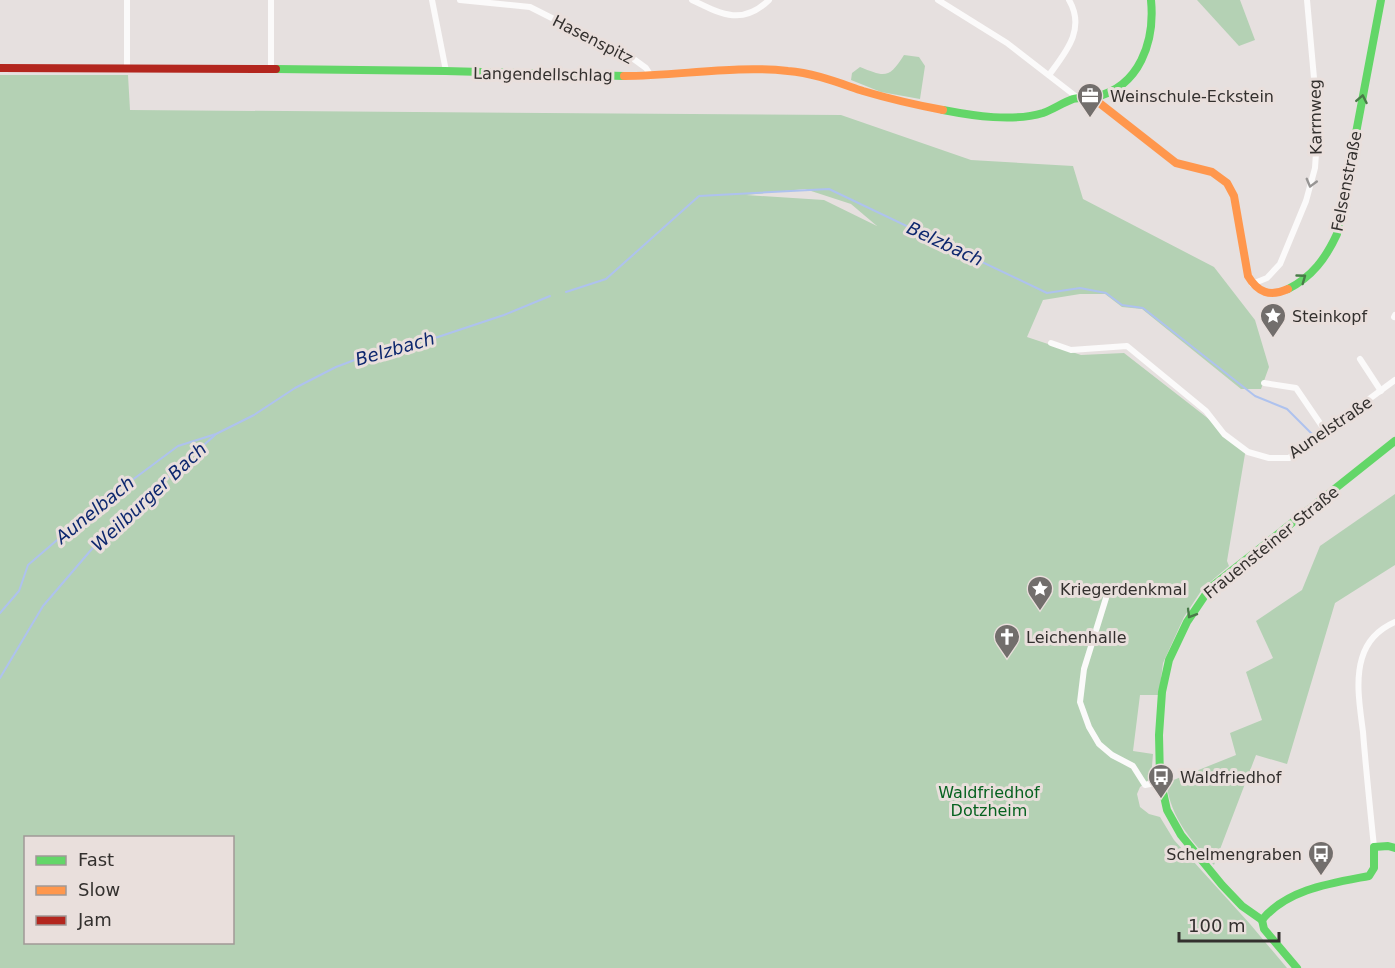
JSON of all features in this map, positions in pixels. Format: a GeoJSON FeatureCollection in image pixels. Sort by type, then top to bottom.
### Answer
{"type":"FeatureCollection","features":[{"type":"Feature","properties":{"kind":"street"},"geometry":{"type":"LineString","coordinates":[[127,0],[127,69]]}},
{"type":"Feature","properties":{"kind":"street"},"geometry":{"type":"LineString","coordinates":[[271,69],[272,0]]}},
{"type":"Feature","properties":{"kind":"street"},"geometry":{"type":"LineString","coordinates":[[432,0],[446,71]]}},
{"type":"Feature","properties":{"kind":"street","name":"Hasenspitz"},"geometry":{"type":"LineString","coordinates":[[460,0],[530,7],[635,60],[646,68],[651,76]]}},
{"type":"Feature","properties":{"kind":"street"},"geometry":{"type":"LineString","coordinates":[[692,0],[715,11],[735,16],[752,12],[769,0]]}},
{"type":"Feature","properties":{"kind":"street"},"geometry":{"type":"LineString","coordinates":[[938,0],[986,28],[1078,98],[1093,98],[1121,85],[1133,75],[1149,48],[1153,33],[1154,17],[1151,0]]}},
{"type":"Feature","properties":{"kind":"street"},"geometry":{"type":"LineString","coordinates":[[1049,75],[1069,48],[1075,35],[1074,8],[1069,0]]}},
{"type":"Feature","properties":{"kind":"street","name":"Karrnweg"},"geometry":{"type":"LineString","coordinates":[[1252,284],[1267,278],[1280,264],[1306,201],[1315,168],[1318,123],[1307,0]]}},
{"type":"Feature","properties":{"kind":"street","name":"Felsenstraße"},"geometry":{"type":"LineString","coordinates":[[1252,284],[1256,290],[1273,295],[1284,290],[1317,267],[1337,234],[1381,0]]}},
{"type":"Feature","properties":{"kind":"street","name":"Langendellschlag"},"geometry":{"type":"LineString","coordinates":[[0,68],[446,71],[651,76],[775,70],[793,71],[825,78],[916,105],[1005,116],[1040,113],[1056,109],[1078,98]]}},
{"type":"Feature","properties":{"kind":"street"},"geometry":{"type":"LineString","coordinates":[[1093,98],[1176,163],[1212,172],[1227,183],[1234,196],[1248,276],[1252,284]]}},
{"type":"Feature","properties":{"kind":"street","name":"Aunelstraße"},"geometry":{"type":"LineString","coordinates":[[1051,344],[1071,350],[1127,346],[1206,411],[1224,434],[1248,452],[1269,458],[1289,458],[1395,380]]}},
{"type":"Feature","properties":{"kind":"street"},"geometry":{"type":"LineString","coordinates":[[1360,359],[1382,390],[1395,389]]}},
{"type":"Feature","properties":{"kind":"street"},"geometry":{"type":"LineString","coordinates":[[1264,383],[1296,388],[1326,432]]}},
{"type":"Feature","properties":{"kind":"street","name":"Frauensteiner Straße"},"geometry":{"type":"LineString","coordinates":[[1297,968],[1264,929],[1262,920],[1253,915],[1219,881],[1181,835],[1167,812],[1160,782],[1159,738],[1168,663],[1191,613],[1210,588],[1395,441]]}},
{"type":"Feature","properties":{"kind":"street"},"geometry":{"type":"LineString","coordinates":[[1106,598],[1084,669],[1080,702],[1089,727],[1099,744],[1109,754],[1133,766],[1145,785],[1160,782]]}},
{"type":"Feature","properties":{"kind":"street"},"geometry":{"type":"LineString","coordinates":[[1262,920],[1271,909],[1316,886],[1369,876],[1374,868],[1374,847],[1359,697],[1359,670],[1369,643],[1379,631],[1395,622]]}},
{"type":"Feature","properties":{"kind":"street"},"geometry":{"type":"LineString","coordinates":[[1374,847],[1395,848]]}},
{"type":"Feature","properties":{"kind":"green space"},"geometry":{"type":"Polygon","coordinates":[[[1197,0],[1240,0],[1255,40],[1239,46],[1197,0]]]}},
{"type":"Feature","properties":{"kind":"green space"},"geometry":{"type":"Polygon","coordinates":[[[904,55],[919,57],[925,66],[920,99],[881,92],[851,80],[852,73],[860,67],[875,73],[886,74],[904,55]]]}},
{"type":"Feature","properties":{"kind":"green space","name":"Waldfriedhof Dotzheim"},"geometry":{"type":"Polygon","coordinates":[[[0,75],[128,75],[130,110],[841,115],[971,160],[1073,166],[1083,199],[1214,267],[1255,320],[1269,367],[1261,389],[1241,389],[1142,309],[1122,307],[1105,294],[1080,294],[1043,300],[1027,337],[1081,355],[1124,353],[1246,448],[1227,561],[1229,566],[1203,588],[1184,617],[1163,663],[1159,695],[1140,695],[1133,751],[1153,754],[1151,778],[1140,787],[1137,794],[1140,807],[1149,814],[1160,817],[1174,840],[1287,968],[0,968],[0,75]],[[805,189],[746,195],[824,200],[877,226],[851,204],[805,189]]]}},
{"type":"Feature","properties":{"kind":"green space"},"geometry":{"type":"Polygon","coordinates":[[[1395,494],[1395,565],[1335,603],[1287,764],[1256,755],[1214,865],[1177,818],[1166,783],[1236,755],[1230,733],[1262,720],[1246,672],[1273,658],[1256,621],[1302,590],[1320,546],[1395,494]]]}},
{"type":"Feature","properties":{"kind":"waterway","name":"Belzbach"},"geometry":{"type":"LineString","coordinates":[[566,292],[606,279],[699,196],[829,189],[1047,293],[1080,288],[1106,293],[1122,305],[1143,308],[1255,396],[1287,409],[1312,434]]}},
{"type":"Feature","properties":{"kind":"waterway","name":"Belzbach"},"geometry":{"type":"LineString","coordinates":[[0,613],[19,591],[28,565],[92,510],[178,446],[216,434],[254,415],[295,388],[336,367],[381,350],[438,337],[504,315],[550,296]]}},
{"type":"Feature","properties":{"kind":"waterway","name":"Weilburger Bach"},"geometry":{"type":"LineString","coordinates":[[0,678],[43,606],[103,536],[215,435]]}},
{"type":"Feature","properties":{"kind":"traffic: fast"},"geometry":{"type":"LineString","coordinates":[[943,110],[1006,118],[1031,116],[1073,99],[1092,98],[1110,92],[1134,73],[1141,60],[1150,31],[1151,0]]}},
{"type":"Feature","properties":{"kind":"traffic: fast"},"geometry":{"type":"LineString","coordinates":[[1288,289],[1311,273],[1328,251],[1337,234],[1381,0]]}},
{"type":"Feature","properties":{"kind":"traffic: fast"},"geometry":{"type":"LineString","coordinates":[[276,69],[624,76]]}},
{"type":"Feature","properties":{"kind":"traffic: fast"},"geometry":{"type":"LineString","coordinates":[[1262,920],[1242,906],[1222,885],[1181,835],[1167,810],[1160,778],[1159,735],[1162,692],[1169,660],[1187,622],[1210,588],[1395,441]]}},
{"type":"Feature","properties":{"kind":"traffic: fast"},"geometry":{"type":"LineString","coordinates":[[1262,920],[1272,909],[1297,894],[1325,885],[1369,876],[1374,868],[1374,847],[1395,848]]}},
{"type":"Feature","properties":{"kind":"traffic: fast"},"geometry":{"type":"LineString","coordinates":[[1262,920],[1264,929],[1297,968]]}},
{"type":"Feature","properties":{"kind":"traffic: slow"},"geometry":{"type":"LineString","coordinates":[[624,76],[748,69],[798,72],[883,97],[943,110]]}},
{"type":"Feature","properties":{"kind":"traffic: slow"},"geometry":{"type":"LineString","coordinates":[[1093,98],[1176,163],[1212,172],[1227,183],[1234,196],[1248,276],[1260,290],[1265,292],[1276,293],[1288,289]]}},
{"type":"Feature","properties":{"kind":"traffic: jam"},"geometry":{"type":"LineString","coordinates":[[0,68],[276,69]]}},
{"type":"Feature","properties":{"kind":"place","name":"Weinschule-Eckstein"},"geometry":{"type":"Point","coordinates":[1090,119]}},
{"type":"Feature","properties":{"kind":"place","name":"Steinkopf"},"geometry":{"type":"Point","coordinates":[1273,339]}},
{"type":"Feature","properties":{"kind":"place","name":"Kriegerdenkmal"},"geometry":{"type":"Point","coordinates":[1040,612]}},
{"type":"Feature","properties":{"kind":"place","name":"Leichenhalle"},"geometry":{"type":"Point","coordinates":[1007,660]}},
{"type":"Feature","properties":{"kind":"place","name":"Waldfriedhof"},"geometry":{"type":"Point","coordinates":[1161,800]}},
{"type":"Feature","properties":{"kind":"place","name":"Schelmengraben"},"geometry":{"type":"Point","coordinates":[1321,877]}},
{"type":"Feature","properties":{"kind":"water label","name":"Aunelbach"},"geometry":{"type":"Point","coordinates":[95,510]}}]}
